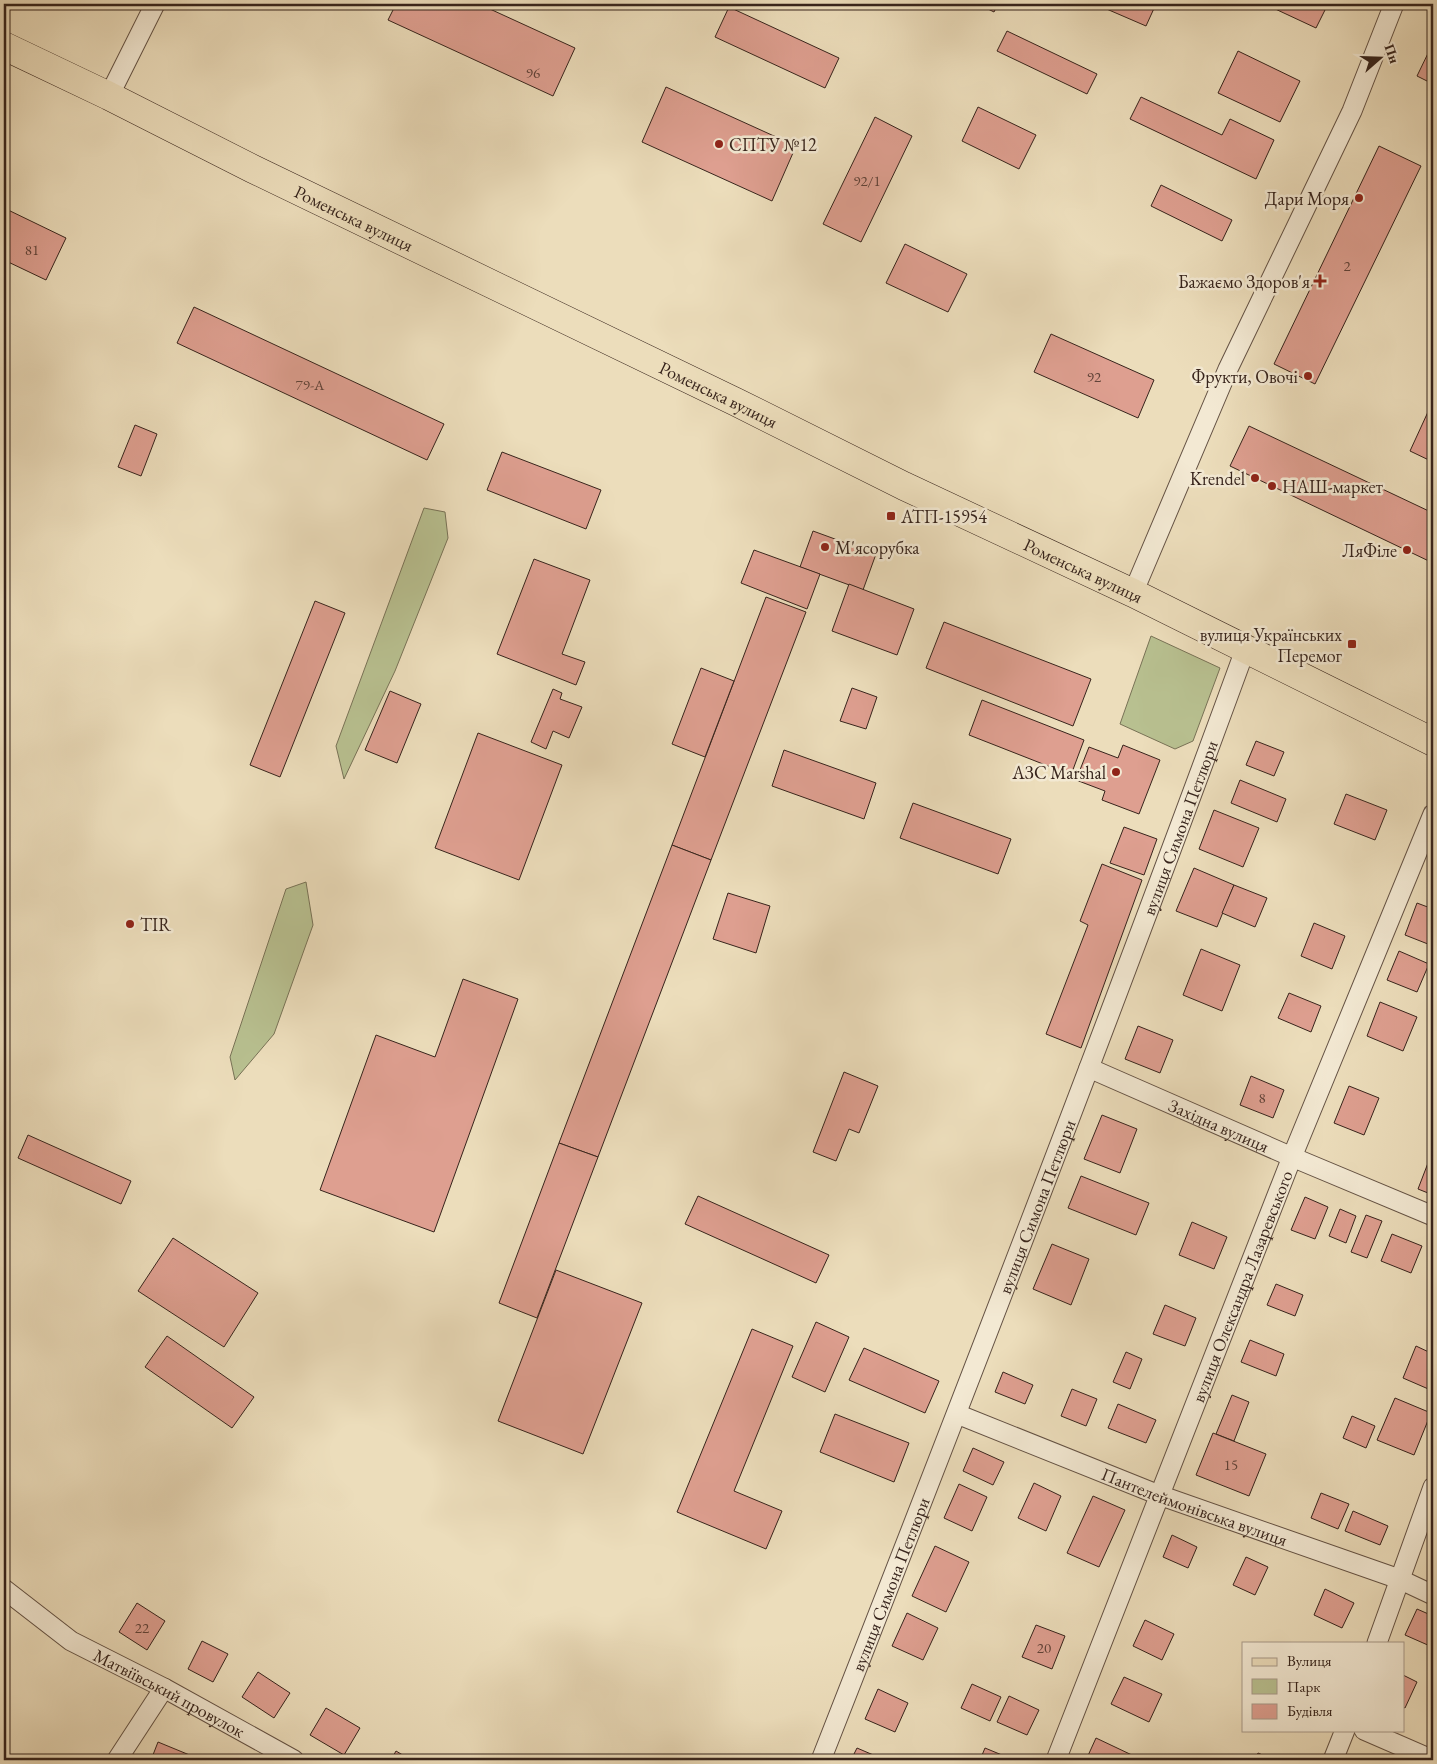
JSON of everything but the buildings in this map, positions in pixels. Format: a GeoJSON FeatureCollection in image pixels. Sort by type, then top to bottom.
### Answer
{"type":"FeatureCollection","features":[{"type":"Feature","properties":{"kind":"main road","name":"Роменська вулиця"},"geometry":{"type":"LineString","coordinates":[[4,46],[109,96],[253,169],[736,402],[904,486],[1133,593],[1433,742]]}},
{"type":"Feature","properties":{"kind":"street"},"geometry":{"type":"LineString","coordinates":[[109,96],[155,4]]}},
{"type":"Feature","properties":{"kind":"street"},"geometry":{"type":"LineString","coordinates":[[1133,593],[1228,369],[1352,111],[1394,4]]}},
{"type":"Feature","properties":{"kind":"street","name":"вулиця Симона Петлюри"},"geometry":{"type":"LineString","coordinates":[[821,1760],[957,1414],[1245,650]]}},
{"type":"Feature","properties":{"kind":"street","name":"вулиця Олександра Лазаревського"},"geometry":{"type":"LineString","coordinates":[[1056,1760],[1292,1157],[1433,814]]}},
{"type":"Feature","properties":{"kind":"street","name":"Західна вулиця"},"geometry":{"type":"LineString","coordinates":[[1089,1068],[1292,1157],[1433,1216]]}},
{"type":"Feature","properties":{"kind":"street","name":"Пантелеймонівська вулиця"},"geometry":{"type":"LineString","coordinates":[[957,1414],[1159,1495],[1399,1579],[1433,1595]]}},
{"type":"Feature","properties":{"kind":"street"},"geometry":{"type":"LineString","coordinates":[[1376,1642],[1433,1487]]}},
{"type":"Feature","properties":{"kind":"street","name":"Матвіївський провулок"},"geometry":{"type":"LineString","coordinates":[[4,1589],[71,1641],[164,1688],[294,1760]]}},
{"type":"Feature","properties":{"kind":"street"},"geometry":{"type":"LineString","coordinates":[[117,1760],[164,1688]]}},
{"type":"Feature","properties":{"kind":"street"},"geometry":{"type":"LineString","coordinates":[[1333,1760],[1344,1732]]}},
{"type":"Feature","properties":{"kind":"street"},"geometry":{"type":"LineString","coordinates":[[1369,1732],[1433,1760]]}},
{"type":"Feature","properties":{"kind":"green space"},"geometry":{"type":"Polygon","coordinates":[[[424,508],[445,512],[448,538],[395,671],[344,779],[336,746],[424,508]]]}},
{"type":"Feature","properties":{"kind":"green space"},"geometry":{"type":"Polygon","coordinates":[[[1151,636],[1220,668],[1193,741],[1175,749],[1120,724],[1151,636]]]}},
{"type":"Feature","properties":{"kind":"green space"},"geometry":{"type":"Polygon","coordinates":[[[306,882],[313,925],[274,1034],[235,1080],[230,1057],[286,889],[306,882]]]}},
{"type":"Feature","properties":{"kind":"place","name":"СПТУ №12"},"geometry":{"type":"Point","coordinates":[719,144]}},
{"type":"Feature","properties":{"kind":"place","name":"Дари Моря"},"geometry":{"type":"Point","coordinates":[1359,198]}},
{"type":"Feature","properties":{"kind":"place","name":"Бажаємо Здоров'я"},"geometry":{"type":"Point","coordinates":[1320,281]}},
{"type":"Feature","properties":{"kind":"place","name":"Фрукти, Овочі"},"geometry":{"type":"Point","coordinates":[1308,376]}},
{"type":"Feature","properties":{"kind":"place","name":"Krendel"},"geometry":{"type":"Point","coordinates":[1255,478]}},
{"type":"Feature","properties":{"kind":"place","name":"НАШ-маркет"},"geometry":{"type":"Point","coordinates":[1272,486]}},
{"type":"Feature","properties":{"kind":"place","name":"АТП-15954"},"geometry":{"type":"Point","coordinates":[891,516]}},
{"type":"Feature","properties":{"kind":"place","name":"М'ясорубка"},"geometry":{"type":"Point","coordinates":[825,547]}},
{"type":"Feature","properties":{"kind":"place","name":"ЛяФіле"},"geometry":{"type":"Point","coordinates":[1407,550]}},
{"type":"Feature","properties":{"kind":"place","name":"вулиця Українських Перемог"},"geometry":{"type":"Point","coordinates":[1352,644]}},
{"type":"Feature","properties":{"kind":"place","name":"АЗС Marshal"},"geometry":{"type":"Point","coordinates":[1116,772]}},
{"type":"Feature","properties":{"kind":"place","name":"TIR"},"geometry":{"type":"Point","coordinates":[130,924]}}]}
